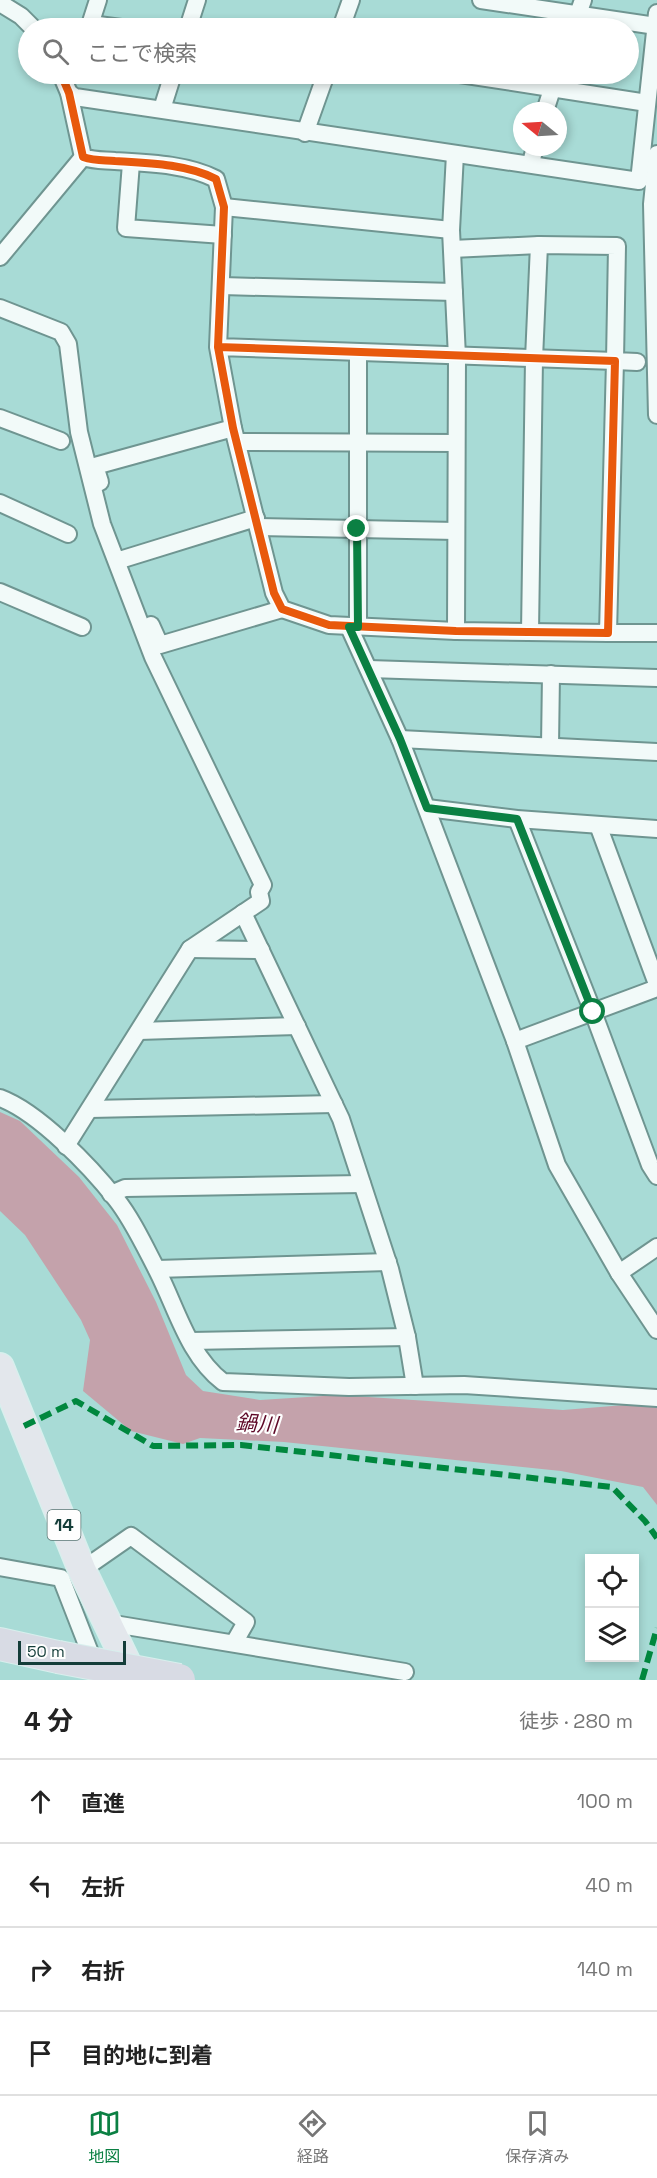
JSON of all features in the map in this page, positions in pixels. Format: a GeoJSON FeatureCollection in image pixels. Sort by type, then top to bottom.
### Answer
{"type":"FeatureCollection","features":[{"type":"Feature","properties":{"kind":"highway"},"geometry":{"type":"LineString","coordinates":[[0,1644],[179,1680]]}},
{"type":"Feature","properties":{"kind":"main road","name":"14"},"geometry":{"type":"LineString","coordinates":[[0,1367],[82,1570],[135,1680]]}},
{"type":"Feature","properties":{"kind":"street"},"geometry":{"type":"LineString","coordinates":[[92,18],[98,0]]}},
{"type":"Feature","properties":{"kind":"street"},"geometry":{"type":"LineString","coordinates":[[191,18],[197,0]]}},
{"type":"Feature","properties":{"kind":"street"},"geometry":{"type":"LineString","coordinates":[[345,18],[351,0]]}},
{"type":"Feature","properties":{"kind":"street"},"geometry":{"type":"LineString","coordinates":[[481,0],[599,18]]}},
{"type":"Feature","properties":{"kind":"street"},"geometry":{"type":"LineString","coordinates":[[0,3],[23,18]]}},
{"type":"Feature","properties":{"kind":"street"},"geometry":{"type":"LineString","coordinates":[[537,156],[639,181],[657,13]]}},
{"type":"Feature","properties":{"kind":"street"},"geometry":{"type":"LineString","coordinates":[[639,24],[656,26]]}},
{"type":"Feature","properties":{"kind":"street"},"geometry":{"type":"LineString","coordinates":[[0,257],[83,157],[72,95],[66,84]]}},
{"type":"Feature","properties":{"kind":"street"},"geometry":{"type":"LineString","coordinates":[[72,95],[74,84]]}},
{"type":"Feature","properties":{"kind":"street"},"geometry":{"type":"LineString","coordinates":[[162,109],[170,84]]}},
{"type":"Feature","properties":{"kind":"street"},"geometry":{"type":"LineString","coordinates":[[305,133],[322,84]]}},
{"type":"Feature","properties":{"kind":"street"},"geometry":{"type":"LineString","coordinates":[[547,102],[554,84]]}},
{"type":"Feature","properties":{"kind":"street"},"geometry":{"type":"LineString","coordinates":[[570,84],[647,104]]}},
{"type":"Feature","properties":{"kind":"street"},"geometry":{"type":"LineString","coordinates":[[72,95],[305,133],[456,154],[513,155]]}},
{"type":"Feature","properties":{"kind":"street"},"geometry":{"type":"LineString","coordinates":[[456,154],[451,230],[457,357],[456,631]]}},
{"type":"Feature","properties":{"kind":"street"},"geometry":{"type":"LineString","coordinates":[[657,154],[652,215],[657,415]]}},
{"type":"Feature","properties":{"kind":"street"},"geometry":{"type":"LineString","coordinates":[[83,157],[97,161],[199,170],[216,179],[224,207],[218,347],[235,435],[274,593],[282,609]]}},
{"type":"Feature","properties":{"kind":"street"},"geometry":{"type":"LineString","coordinates":[[131,163],[126,228],[223,235]]}},
{"type":"Feature","properties":{"kind":"street"},"geometry":{"type":"LineString","coordinates":[[224,207],[451,230]]}},
{"type":"Feature","properties":{"kind":"street"},"geometry":{"type":"LineString","coordinates":[[452,249],[539,245],[617,246],[608,633]]}},
{"type":"Feature","properties":{"kind":"street"},"geometry":{"type":"LineString","coordinates":[[530,632],[534,359],[539,245]]}},
{"type":"Feature","properties":{"kind":"street"},"geometry":{"type":"LineString","coordinates":[[222,286],[454,292]]}},
{"type":"Feature","properties":{"kind":"street"},"geometry":{"type":"LineString","coordinates":[[0,308],[62,332],[68,344],[79,432],[102,524],[153,657],[263,885],[259,892],[261,901],[190,949],[66,1146]]}},
{"type":"Feature","properties":{"kind":"street"},"geometry":{"type":"LineString","coordinates":[[218,347],[638,362]]}},
{"type":"Feature","properties":{"kind":"street"},"geometry":{"type":"LineString","coordinates":[[358,353],[360,442],[354,627],[427,808],[515,1041],[557,1165],[619,1273],[657,1330]]}},
{"type":"Feature","properties":{"kind":"street"},"geometry":{"type":"LineString","coordinates":[[0,418],[61,441]]}},
{"type":"Feature","properties":{"kind":"street"},"geometry":{"type":"LineString","coordinates":[[456,443],[360,442],[235,435],[95,466],[123,559],[160,645],[282,609],[329,626],[456,631],[657,633]]}},
{"type":"Feature","properties":{"kind":"street"},"geometry":{"type":"LineString","coordinates":[[0,503],[68,534]]}},
{"type":"Feature","properties":{"kind":"street"},"geometry":{"type":"LineString","coordinates":[[123,559],[257,522],[357,529],[456,531]]}},
{"type":"Feature","properties":{"kind":"street"},"geometry":{"type":"LineString","coordinates":[[0,592],[82,627]]}},
{"type":"Feature","properties":{"kind":"street"},"geometry":{"type":"LineString","coordinates":[[369,669],[657,678]]}},
{"type":"Feature","properties":{"kind":"street"},"geometry":{"type":"LineString","coordinates":[[550,746],[551,675]]}},
{"type":"Feature","properties":{"kind":"street"},"geometry":{"type":"LineString","coordinates":[[400,739],[657,752]]}},
{"type":"Feature","properties":{"kind":"street"},"geometry":{"type":"LineString","coordinates":[[427,808],[517,819],[657,829]]}},
{"type":"Feature","properties":{"kind":"street"},"geometry":{"type":"LineString","coordinates":[[517,819],[650,1165],[657,1176]]}},
{"type":"Feature","properties":{"kind":"street"},"geometry":{"type":"LineString","coordinates":[[515,1041],[657,986],[598,825]]}},
{"type":"Feature","properties":{"kind":"street"},"geometry":{"type":"LineString","coordinates":[[243,914],[334,1104],[388,1262],[407,1337],[415,1386]]}},
{"type":"Feature","properties":{"kind":"street"},"geometry":{"type":"LineString","coordinates":[[190,949],[261,950]]}},
{"type":"Feature","properties":{"kind":"street"},"geometry":{"type":"LineString","coordinates":[[139,1031],[297,1026]]}},
{"type":"Feature","properties":{"kind":"street"},"geometry":{"type":"LineString","coordinates":[[0,1098],[26,1110],[66,1146],[111,1194],[157,1269],[196,1356],[223,1382],[349,1387],[464,1385],[657,1398]]}},
{"type":"Feature","properties":{"kind":"street"},"geometry":{"type":"LineString","coordinates":[[90,1109],[334,1104]]}},
{"type":"Feature","properties":{"kind":"street"},"geometry":{"type":"LineString","coordinates":[[111,1194],[125,1188],[362,1184]]}},
{"type":"Feature","properties":{"kind":"street"},"geometry":{"type":"LineString","coordinates":[[619,1273],[657,1247]]}},
{"type":"Feature","properties":{"kind":"street"},"geometry":{"type":"LineString","coordinates":[[157,1269],[388,1262]]}},
{"type":"Feature","properties":{"kind":"street"},"geometry":{"type":"LineString","coordinates":[[191,1341],[407,1337]]}},
{"type":"Feature","properties":{"kind":"street"},"geometry":{"type":"LineString","coordinates":[[82,1570],[131,1536],[246,1622],[234,1643]]}},
{"type":"Feature","properties":{"kind":"street"},"geometry":{"type":"LineString","coordinates":[[0,1567],[61,1578],[100,1680]]}},
{"type":"Feature","properties":{"kind":"street"},"geometry":{"type":"LineString","coordinates":[[108,1623],[405,1672]]}},
{"type":"Feature","properties":{"kind":"water","name":"鍋川"},"geometry":{"type":"Polygon","coordinates":[[[0,1112],[20,1121],[79,1177],[117,1225],[156,1302],[186,1375],[203,1391],[260,1400],[339,1395],[563,1410],[637,1404],[657,1405],[657,1505],[643,1487],[561,1471],[284,1442],[200,1438],[183,1444],[131,1431],[83,1391],[90,1340],[81,1320],[25,1235],[0,1211],[0,1112]]]}},
{"type":"Feature","properties":{"kind":"marked path"},"geometry":{"type":"LineString","coordinates":[[24,1426],[76,1401],[153,1446],[241,1445],[612,1487],[645,1521],[657,1538]]}},
{"type":"Feature","properties":{"kind":"marked path"},"geometry":{"type":"LineString","coordinates":[[642,1680],[657,1628]]}},
{"type":"Feature","properties":{"kind":"cycle path"},"geometry":{"type":"LineString","coordinates":[[65,84],[83,157],[180,167],[216,179],[224,207],[218,347]]}},
{"type":"Feature","properties":{"kind":"cycle path"},"geometry":{"type":"LineString","coordinates":[[218,347],[615,361],[608,633],[456,631],[329,625],[282,609],[274,593],[233,428],[218,347]]}},
{"type":"Feature","properties":{"kind":"route"},"geometry":{"type":"LineString","coordinates":[[357,529],[358,627],[349,627],[400,739],[427,808],[517,819],[593,1012]]}}]}
